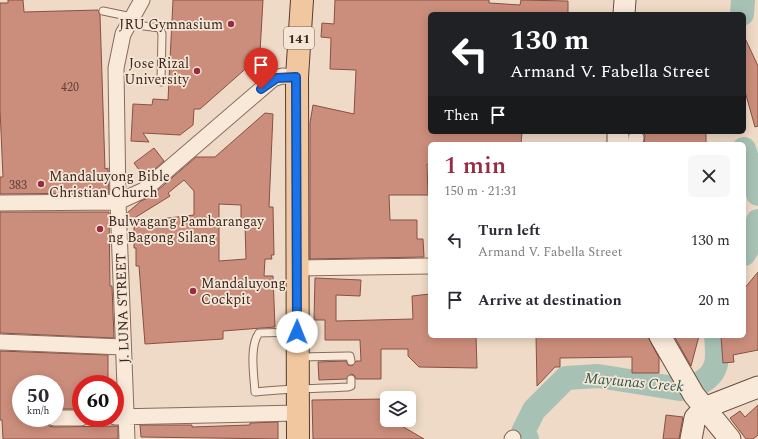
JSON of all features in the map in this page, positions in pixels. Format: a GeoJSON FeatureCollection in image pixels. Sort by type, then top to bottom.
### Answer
{"type":"FeatureCollection","features":[{"type":"Feature","properties":{"kind":"main road","name":"141"},"geometry":{"type":"LineString","coordinates":[[298,439],[296,77],[302,0]]}},
{"type":"Feature","properties":{"kind":"main road"},"geometry":{"type":"LineString","coordinates":[[624,12],[625,0]]}},
{"type":"Feature","properties":{"kind":"main road"},"geometry":{"type":"LineString","coordinates":[[661,338],[694,394],[730,439]]}},
{"type":"Feature","properties":{"kind":"main road"},"geometry":{"type":"LineString","coordinates":[[694,394],[758,387]]}},
{"type":"Feature","properties":{"kind":"main road"},"geometry":{"type":"LineString","coordinates":[[691,439],[695,418],[694,394]]}},
{"type":"Feature","properties":{"kind":"street","name":"J. LUNA STREET"},"geometry":{"type":"LineString","coordinates":[[122,375],[123,347],[118,202],[116,68],[122,34],[142,0]]}},
{"type":"Feature","properties":{"kind":"street"},"geometry":{"type":"LineString","coordinates":[[0,203],[118,202],[144,190],[273,79],[282,76],[296,77]]}},
{"type":"Feature","properties":{"kind":"street"},"geometry":{"type":"LineString","coordinates":[[297,268],[428,266]]}},
{"type":"Feature","properties":{"kind":"street"},"geometry":{"type":"LineString","coordinates":[[0,342],[123,347]]}},
{"type":"Feature","properties":{"kind":"street"},"geometry":{"type":"LineString","coordinates":[[124,417],[298,413]]}},
{"type":"Feature","properties":{"kind":"street","name":"J. LUNA STREET"},"geometry":{"type":"LineString","coordinates":[[124,427],[127,439]]}},
{"type":"Feature","properties":{"kind":"lane"},"geometry":{"type":"LineString","coordinates":[[103,11],[131,19],[144,26],[160,28],[162,34],[161,82]]}},
{"type":"Feature","properties":{"kind":"lane"},"geometry":{"type":"LineString","coordinates":[[297,332],[259,333],[257,336],[253,357],[254,392],[275,389],[298,390],[348,387],[351,386],[351,379]]}},
{"type":"Feature","properties":{"kind":"lane"},"geometry":{"type":"LineString","coordinates":[[297,357],[350,356],[351,361]]}},
{"type":"Feature","properties":{"kind":"building"},"geometry":{"type":"Polygon","coordinates":[[[8,0],[23,0],[24,12],[98,10],[100,15],[105,169],[108,168],[109,193],[0,194],[0,177],[3,177],[0,109],[0,3],[8,3],[8,0]]]}},
{"type":"Feature","properties":{"kind":"building"},"geometry":{"type":"Polygon","coordinates":[[[173,0],[263,0],[260,52],[252,51],[251,64],[200,109],[194,109],[193,125],[180,135],[143,133],[149,142],[131,141],[133,104],[152,105],[153,99],[168,100],[173,0]]]}},
{"type":"Feature","properties":{"kind":"building"},"geometry":{"type":"Polygon","coordinates":[[[335,0],[489,0],[489,3],[520,5],[521,0],[568,1],[568,12],[428,12],[428,134],[522,134],[521,142],[428,142],[428,195],[389,195],[390,220],[417,220],[417,239],[423,239],[424,257],[310,259],[310,123],[313,105],[354,114],[356,70],[330,69],[331,38],[321,37],[322,23],[334,24],[335,0]]]}},
{"type":"Feature","properties":{"kind":"building"},"geometry":{"type":"Polygon","coordinates":[[[746,40],[758,66],[758,126],[755,127],[746,95],[746,40]]]}},
{"type":"Feature","properties":{"kind":"building"},"geometry":{"type":"Polygon","coordinates":[[[265,113],[273,114],[269,207],[273,207],[274,255],[271,255],[272,259],[265,259],[264,276],[273,276],[275,327],[223,331],[223,339],[145,344],[139,266],[136,266],[136,248],[134,248],[134,222],[194,215],[194,191],[184,180],[168,193],[170,196],[128,222],[127,213],[141,201],[150,197],[196,157],[215,157],[265,113]],[[219,204],[219,261],[246,259],[245,224],[241,224],[241,205],[219,204]]]}},
{"type":"Feature","properties":{"kind":"building"},"geometry":{"type":"Polygon","coordinates":[[[644,134],[706,134],[706,142],[644,142],[644,134]]]}},
{"type":"Feature","properties":{"kind":"building"},"geometry":{"type":"Polygon","coordinates":[[[154,148],[164,161],[145,178],[134,163],[154,148]]]}},
{"type":"Feature","properties":{"kind":"building"},"geometry":{"type":"Polygon","coordinates":[[[0,212],[109,212],[110,286],[112,286],[114,338],[0,333],[0,212]]]}},
{"type":"Feature","properties":{"kind":"building"},"geometry":{"type":"Polygon","coordinates":[[[758,272],[758,350],[733,355],[734,362],[723,363],[721,338],[746,338],[746,287],[758,272]]]}},
{"type":"Feature","properties":{"kind":"building"},"geometry":{"type":"Polygon","coordinates":[[[315,278],[361,280],[360,296],[336,295],[336,321],[413,319],[412,296],[428,294],[428,338],[476,338],[477,368],[419,367],[408,356],[408,349],[381,349],[381,379],[356,379],[354,375],[351,374],[346,379],[319,380],[318,362],[346,361],[348,365],[352,366],[356,361],[361,361],[360,340],[325,340],[325,320],[314,320],[315,278]]]}},
{"type":"Feature","properties":{"kind":"building"},"geometry":{"type":"Polygon","coordinates":[[[536,338],[649,338],[659,358],[659,373],[632,373],[632,357],[560,358],[560,367],[555,367],[537,386],[536,338]]]}},
{"type":"Feature","properties":{"kind":"building"},"geometry":{"type":"Polygon","coordinates":[[[675,338],[698,338],[691,366],[675,338]]]}},
{"type":"Feature","properties":{"kind":"building"},"geometry":{"type":"Polygon","coordinates":[[[0,351],[108,355],[108,375],[72,375],[72,409],[64,409],[64,375],[12,375],[12,427],[118,427],[118,439],[3,439],[2,420],[0,420],[0,351]]]}},
{"type":"Feature","properties":{"kind":"building"},"geometry":{"type":"Polygon","coordinates":[[[380,399],[380,427],[403,427],[424,439],[313,439],[312,400],[380,399]]]}},
{"type":"Feature","properties":{"kind":"building"},"geometry":{"type":"Polygon","coordinates":[[[758,405],[758,435],[753,439],[746,439],[730,418],[740,411],[745,417],[758,405]]]}},
{"type":"Feature","properties":{"kind":"building"},"geometry":{"type":"Polygon","coordinates":[[[666,415],[683,417],[679,439],[663,439],[666,415]]]}},
{"type":"Feature","properties":{"kind":"building"},"geometry":{"type":"Polygon","coordinates":[[[278,422],[278,439],[141,437],[140,425],[192,425],[192,427],[250,425],[250,423],[278,422]]]}},
{"type":"Feature","properties":{"kind":"waterway","name":"Maytunas Creek"},"geometry":{"type":"LineString","coordinates":[[742,12],[743,0]]}},
{"type":"Feature","properties":{"kind":"waterway","name":"Maytunas Creek"},"geometry":{"type":"LineString","coordinates":[[746,155],[758,194]]}},
{"type":"Feature","properties":{"kind":"waterway","name":"Maytunas Creek"},"geometry":{"type":"LineString","coordinates":[[746,251],[753,239],[758,221]]}},
{"type":"Feature","properties":{"kind":"waterway","name":"Maytunas Creek"},"geometry":{"type":"LineString","coordinates":[[698,384],[705,380],[714,370],[717,358],[716,338]]}},
{"type":"Feature","properties":{"kind":"waterway","name":"Maytunas Creek"},"geometry":{"type":"LineString","coordinates":[[527,439],[523,432],[534,410],[566,378],[598,376],[680,389],[689,387]]}},
{"type":"Feature","properties":{"kind":"place","name":"JRU Gymnasium"},"geometry":{"type":"Point","coordinates":[231,24]}},
{"type":"Feature","properties":{"kind":"place","name":"Jose Rizal University"},"geometry":{"type":"Point","coordinates":[197,71]}},
{"type":"Feature","properties":{"kind":"place","name":"Mandaluyong Bible Christian Church"},"geometry":{"type":"Point","coordinates":[41,184]}},
{"type":"Feature","properties":{"kind":"place","name":"Bulwagang Pambarangay ng Bagong Silang"},"geometry":{"type":"Point","coordinates":[100,229]}},
{"type":"Feature","properties":{"kind":"place","name":"Mandaluyong Cockpit"},"geometry":{"type":"Point","coordinates":[193,291]}},
{"type":"Feature","properties":{"kind":"route"},"geometry":{"type":"LineString","coordinates":[[261,89],[273,79],[282,76],[296,77],[297,332]]}}]}
